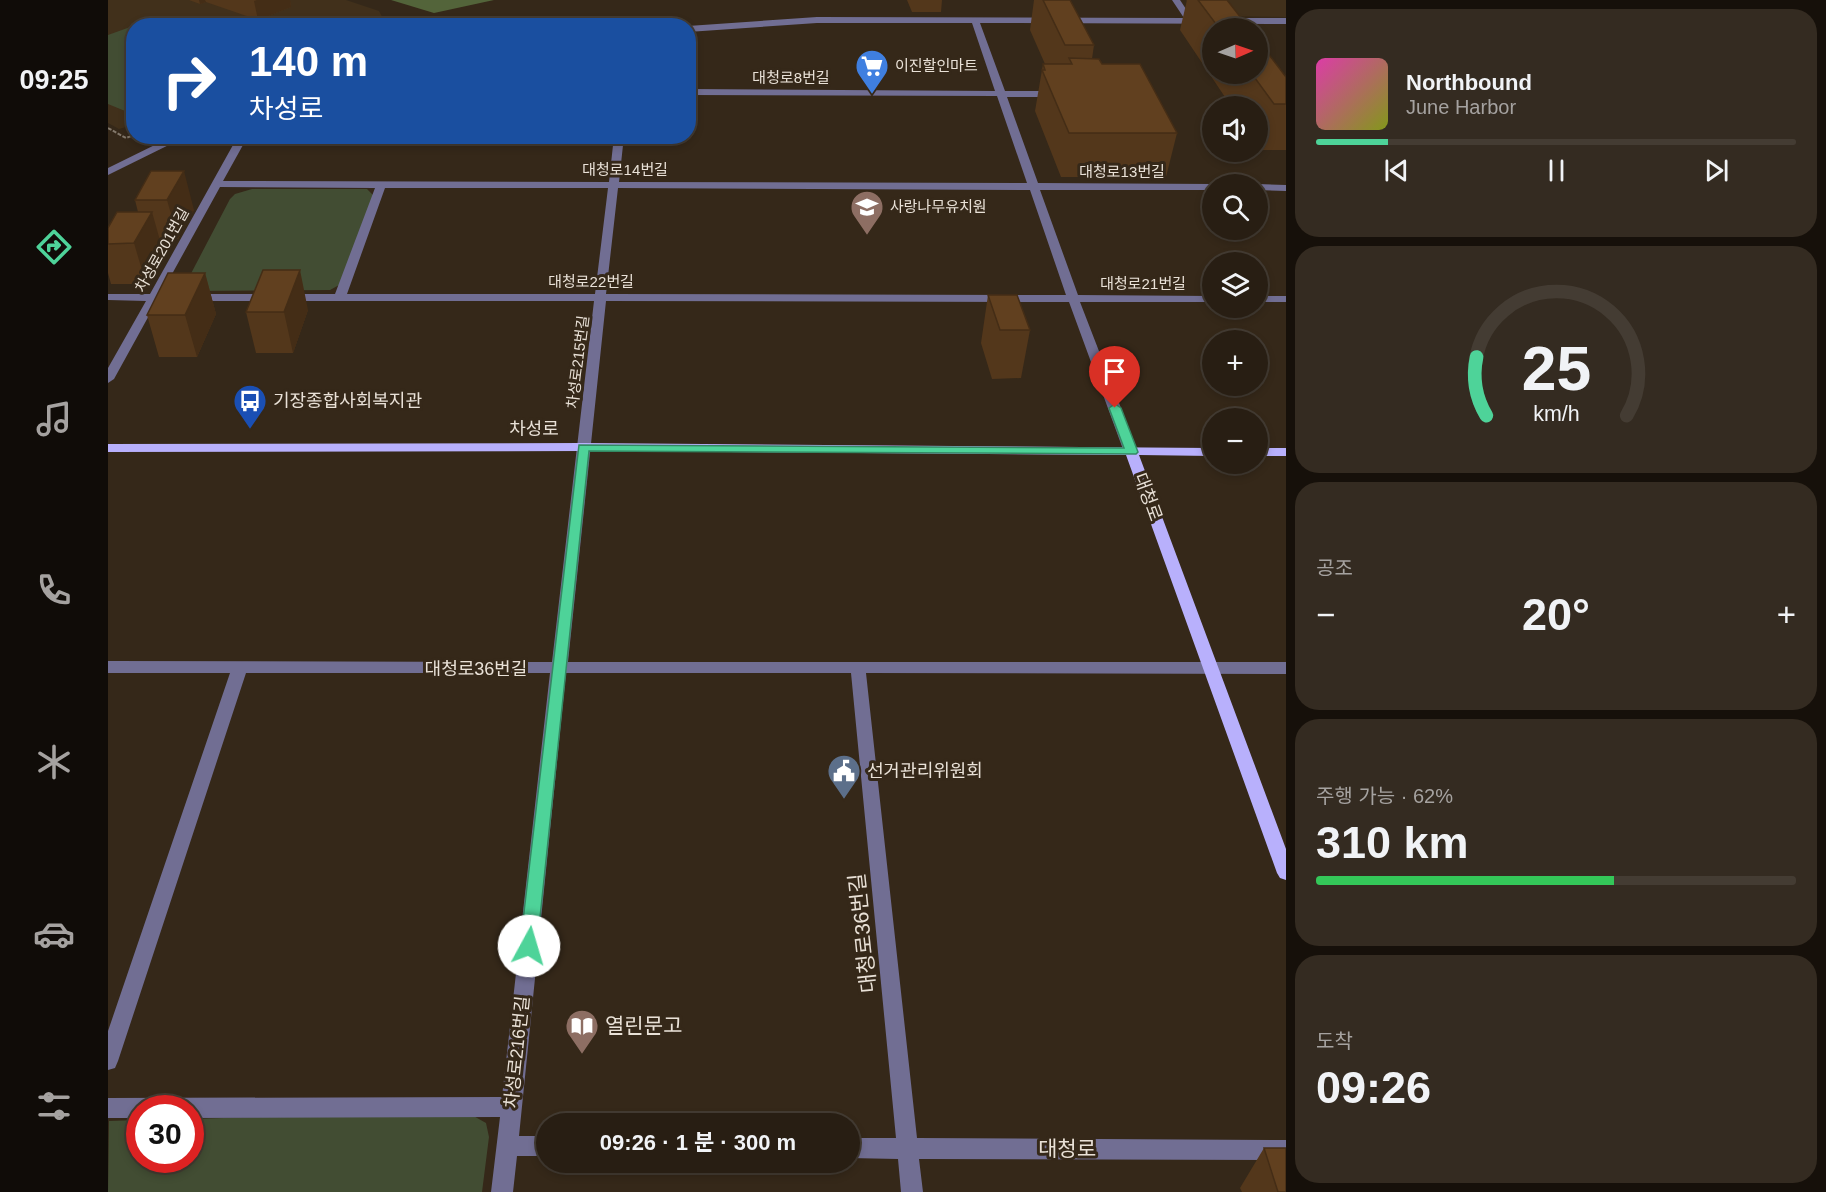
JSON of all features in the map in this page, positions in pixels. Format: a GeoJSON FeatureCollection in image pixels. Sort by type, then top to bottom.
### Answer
{"type":"FeatureCollection","features":[{"type":"Feature","properties":{"kind":"main road","name":"차성로"},"geometry":{"type":"LineString","coordinates":[[108,448],[583,447],[1202,452]]}},
{"type":"Feature","properties":{"kind":"main road","name":"대청로"},"geometry":{"type":"LineString","coordinates":[[1131,452],[1286,873]]}},
{"type":"Feature","properties":{"kind":"main road"},"geometry":{"type":"LineString","coordinates":[[1268,452],[1286,452]]}},
{"type":"Feature","properties":{"kind":"street"},"geometry":{"type":"LineString","coordinates":[[1176,0],[1189,20]]}},
{"type":"Feature","properties":{"kind":"street"},"geometry":{"type":"LineString","coordinates":[[696,28],[817,20],[1189,20],[1282,21],[1286,30]]}},
{"type":"Feature","properties":{"kind":"street","name":"대청로"},"geometry":{"type":"LineString","coordinates":[[975,20],[1073,298],[1131,452]]}},
{"type":"Feature","properties":{"kind":"street","name":"대청로8번길"},"geometry":{"type":"LineString","coordinates":[[696,92],[1070,94]]}},
{"type":"Feature","properties":{"kind":"street"},"geometry":{"type":"LineString","coordinates":[[108,172],[166,144]]}},
{"type":"Feature","properties":{"kind":"street","name":"차성로201번길"},"geometry":{"type":"LineString","coordinates":[[108,379],[238,144]]}},
{"type":"Feature","properties":{"kind":"street","name":"차성로215번길"},"geometry":{"type":"LineString","coordinates":[[583,447],[619,144]]}},
{"type":"Feature","properties":{"kind":"street","name":"대청로14번길"},"geometry":{"type":"LineString","coordinates":[[216,184],[1033,186]]}},
{"type":"Feature","properties":{"kind":"street"},"geometry":{"type":"LineString","coordinates":[[340,297],[381,184]]}},
{"type":"Feature","properties":{"kind":"street","name":"대청로13번길"},"geometry":{"type":"LineString","coordinates":[[1033,186],[1202,187]]}},
{"type":"Feature","properties":{"kind":"street"},"geometry":{"type":"LineString","coordinates":[[1268,188],[1286,188]]}},
{"type":"Feature","properties":{"kind":"street","name":"대청로22번길"},"geometry":{"type":"LineString","coordinates":[[108,297],[1073,298]]}},
{"type":"Feature","properties":{"kind":"street","name":"대청로21번길"},"geometry":{"type":"LineString","coordinates":[[1073,298],[1202,299]]}},
{"type":"Feature","properties":{"kind":"street"},"geometry":{"type":"LineString","coordinates":[[1268,299],[1286,299]]}},
{"type":"Feature","properties":{"kind":"street","name":"차성로216번길"},"geometry":{"type":"LineString","coordinates":[[502,1192],[583,447]]}},
{"type":"Feature","properties":{"kind":"street","name":"대청로36번길"},"geometry":{"type":"LineString","coordinates":[[108,667],[239,669],[1286,668]]}},
{"type":"Feature","properties":{"kind":"street"},"geometry":{"type":"LineString","coordinates":[[108,1061],[239,669]]}},
{"type":"Feature","properties":{"kind":"street","name":"대청로36번길"},"geometry":{"type":"LineString","coordinates":[[858,669],[912,1192]]}},
{"type":"Feature","properties":{"kind":"street"},"geometry":{"type":"LineString","coordinates":[[108,1108],[511,1107]]}},
{"type":"Feature","properties":{"kind":"street"},"geometry":{"type":"LineString","coordinates":[[507,1146],[536,1146]]}},
{"type":"Feature","properties":{"kind":"street","name":"대청로"},"geometry":{"type":"LineString","coordinates":[[860,1148],[1286,1149]]}},
{"type":"Feature","properties":{"kind":"path"},"geometry":{"type":"LineString","coordinates":[[108,128],[126,138]]}},
{"type":"Feature","properties":{"kind":"shaded area"},"geometry":{"type":"Polygon","coordinates":[[[108,0],[346,0],[379,11],[383,18],[126,18],[126,127],[119,129],[108,123],[108,0]]]}},
{"type":"Feature","properties":{"kind":"shaded area"},"geometry":{"type":"Polygon","coordinates":[[[1186,0],[1286,0],[1286,17],[1211,16],[1192,9],[1186,0]]]}},
{"type":"Feature","properties":{"kind":"green space"},"geometry":{"type":"Polygon","coordinates":[[[391,0],[494,0],[434,13],[391,0]]]}},
{"type":"Feature","properties":{"kind":"green space"},"geometry":{"type":"Polygon","coordinates":[[[126,29],[126,111],[108,104],[108,35],[126,29]]]}},
{"type":"Feature","properties":{"kind":"green space"},"geometry":{"type":"Polygon","coordinates":[[[252,189],[367,189],[374,196],[341,284],[330,290],[192,291],[185,285],[230,199],[235,194],[252,189]]]}},
{"type":"Feature","properties":{"kind":"green space"},"geometry":{"type":"Polygon","coordinates":[[[455,1111],[470,1114],[486,1123],[489,1137],[482,1192],[108,1192],[109,1121],[126,1120],[126,1173],[204,1173],[204,1119],[455,1111]]]}},
{"type":"Feature","properties":{"kind":"building"},"geometry":{"type":"Polygon","coordinates":[[[1043,0],[1070,0],[1094,45],[1065,45],[1043,0]]]}},
{"type":"Feature","properties":{"kind":"building"},"geometry":{"type":"Polygon","coordinates":[[[1198,0],[1227,0],[1241,18],[1212,18],[1198,0]]]}},
{"type":"Feature","properties":{"kind":"building"},"geometry":{"type":"Polygon","coordinates":[[[1268,53],[1286,77],[1286,104],[1274,104],[1259,84],[1268,84],[1268,53]]]}},
{"type":"Feature","properties":{"kind":"building"},"geometry":{"type":"Polygon","coordinates":[[[1069,58],[1099,59],[1102,64],[1140,64],[1177,133],[1069,133],[1042,70],[1045,70],[1043,64],[1072,64],[1069,58]]]}},
{"type":"Feature","properties":{"kind":"building"},"geometry":{"type":"Polygon","coordinates":[[[151,171],[184,171],[167,200],[135,200],[151,171]]]}},
{"type":"Feature","properties":{"kind":"building"},"geometry":{"type":"Polygon","coordinates":[[[117,212],[152,212],[134,243],[108,244],[108,228],[117,212]]]}},
{"type":"Feature","properties":{"kind":"building"},"geometry":{"type":"Polygon","coordinates":[[[263,270],[300,270],[284,312],[246,312],[263,270]]]}},
{"type":"Feature","properties":{"kind":"building"},"geometry":{"type":"Polygon","coordinates":[[[168,273],[205,273],[185,315],[147,315],[168,273]]]}},
{"type":"Feature","properties":{"kind":"building"},"geometry":{"type":"Polygon","coordinates":[[[988,295],[1017,295],[1030,330],[1000,330],[988,295]]]}},
{"type":"Feature","properties":{"kind":"building"},"geometry":{"type":"Polygon","coordinates":[[[1264,1148],[1286,1148],[1286,1192],[1278,1192],[1264,1148]]]}},
{"type":"Feature","properties":{"kind":"place","name":"이진할인마트"},"geometry":{"type":"Point","coordinates":[872,95]}},
{"type":"Feature","properties":{"kind":"place","name":"사랑나무유치원"},"geometry":{"type":"Point","coordinates":[867,236]}},
{"type":"Feature","properties":{"kind":"place","name":"기장종합사회복지관"},"geometry":{"type":"Point","coordinates":[250,430]}},
{"type":"Feature","properties":{"kind":"place","name":"선거관리위원회"},"geometry":{"type":"Point","coordinates":[844,800]}},
{"type":"Feature","properties":{"kind":"place","name":"열린문고"},"geometry":{"type":"Point","coordinates":[582,1055]}},
{"type":"Feature","properties":{"kind":"route"},"geometry":{"type":"LineString","coordinates":[[529,946],[583,447],[1131,452],[1115,408]]}}]}
